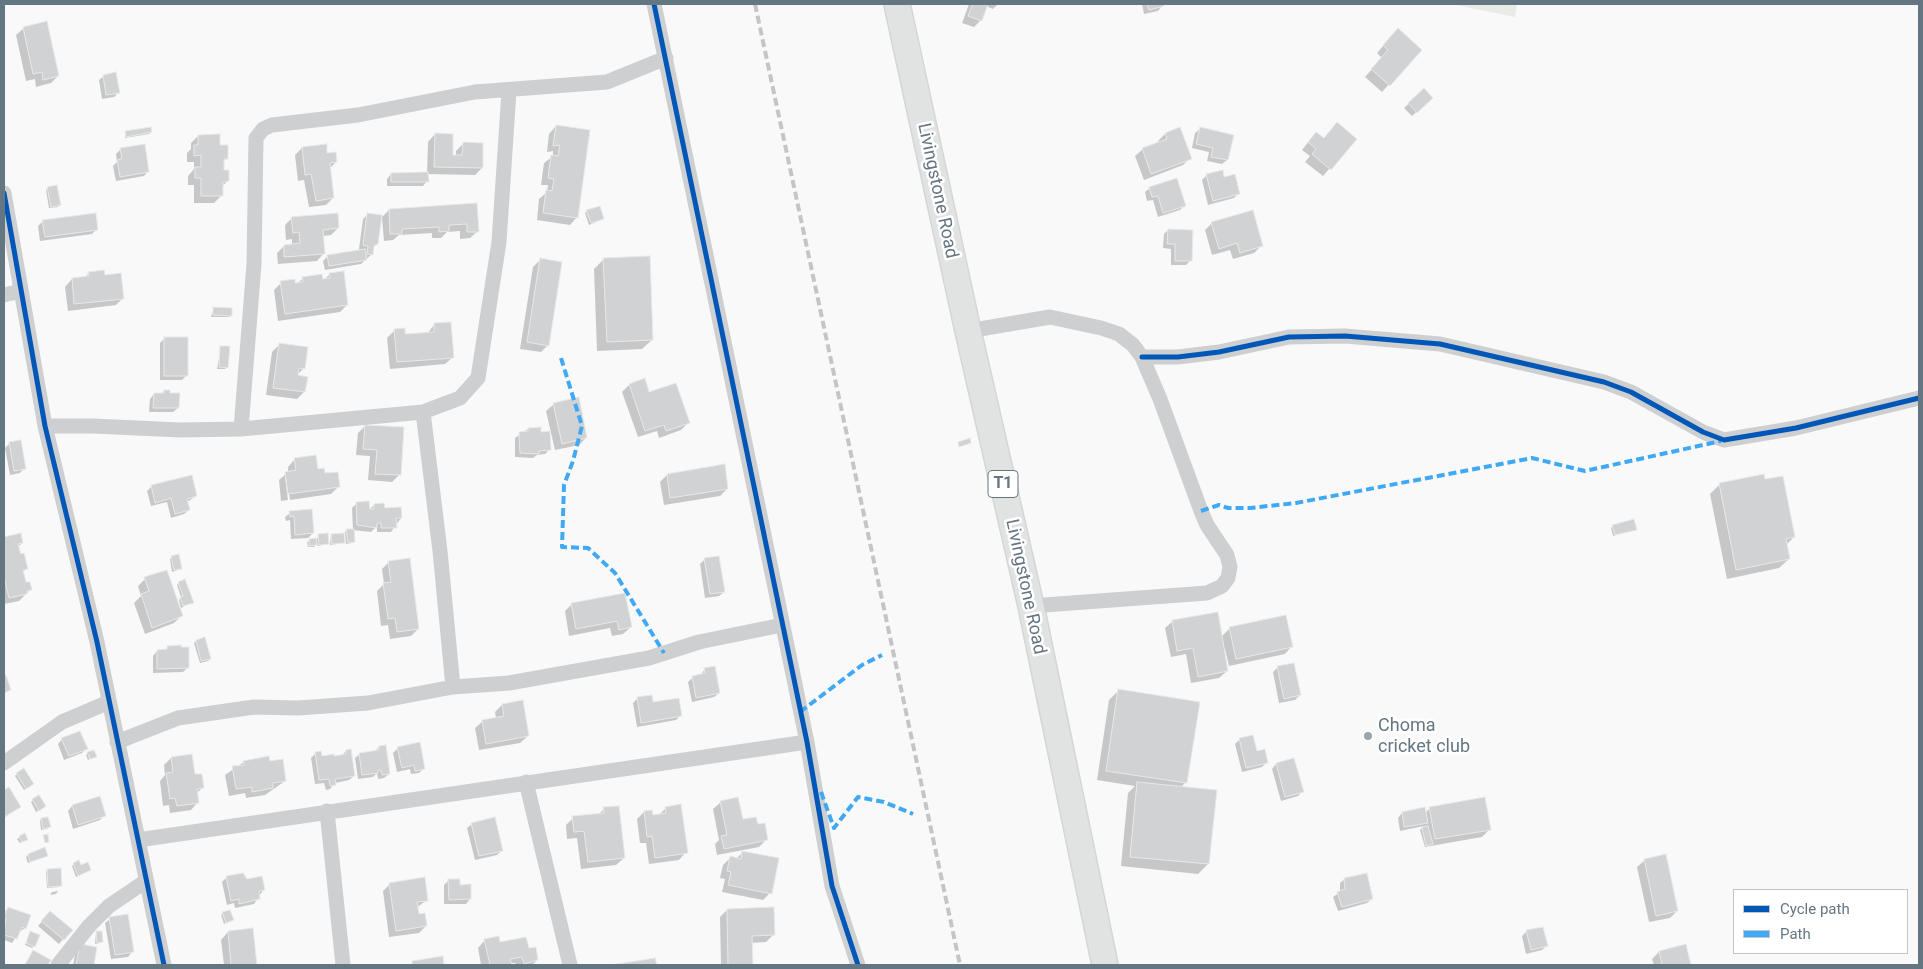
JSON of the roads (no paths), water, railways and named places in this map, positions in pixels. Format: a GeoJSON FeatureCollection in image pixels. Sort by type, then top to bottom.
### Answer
{"type":"FeatureCollection","features":[{"type":"Feature","properties":{"kind":"highway","name":"Livingstone Road"},"geometry":{"type":"LineString","coordinates":[[897,4],[1030,606],[1105,965]]}},
{"type":"Feature","properties":{"kind":"street"},"geometry":{"type":"LineString","coordinates":[[654,4],[807,742],[832,886],[858,965]]}},
{"type":"Feature","properties":{"kind":"street"},"geometry":{"type":"LineString","coordinates":[[242,429],[254,264],[256,138],[263,129],[272,125],[384,111],[475,92],[510,91],[607,82],[666,58]]}},
{"type":"Feature","properties":{"kind":"street"},"geometry":{"type":"LineString","coordinates":[[45,426],[180,430],[242,429],[423,412],[460,398],[478,378],[499,242],[510,91]]}},
{"type":"Feature","properties":{"kind":"street"},"geometry":{"type":"LineString","coordinates":[[4,193],[45,426],[109,702],[164,965]]}},
{"type":"Feature","properties":{"kind":"street"},"geometry":{"type":"LineString","coordinates":[[4,294],[21,291]]}},
{"type":"Feature","properties":{"kind":"street"},"geometry":{"type":"LineString","coordinates":[[968,331],[1050,317],[1075,321],[1119,334],[1133,345],[1142,357],[1160,399],[1201,511],[1208,526],[1227,555],[1230,567],[1228,578],[1222,586],[1207,593],[1030,606]]}},
{"type":"Feature","properties":{"kind":"street"},"geometry":{"type":"LineString","coordinates":[[1142,357],[1178,357],[1211,353],[1289,337],[1345,336],[1440,344],[1604,382],[1631,392],[1703,432],[1724,440],[1796,428],[1919,398]]}},
{"type":"Feature","properties":{"kind":"street"},"geometry":{"type":"LineString","coordinates":[[423,412],[440,551],[453,687]]}},
{"type":"Feature","properties":{"kind":"street"},"geometry":{"type":"LineString","coordinates":[[117,742],[178,718],[254,707],[298,708],[368,703],[453,687],[509,683],[649,658],[699,642],[782,625]]}},
{"type":"Feature","properties":{"kind":"street"},"geometry":{"type":"LineString","coordinates":[[4,762],[62,722],[109,702]]}},
{"type":"Feature","properties":{"kind":"street"},"geometry":{"type":"LineString","coordinates":[[138,840],[807,742]]}},
{"type":"Feature","properties":{"kind":"street"},"geometry":{"type":"LineString","coordinates":[[526,782],[570,965]]}},
{"type":"Feature","properties":{"kind":"street"},"geometry":{"type":"LineString","coordinates":[[327,811],[343,965]]}},
{"type":"Feature","properties":{"kind":"street"},"geometry":{"type":"LineString","coordinates":[[58,965],[89,926],[109,906],[146,881]]}},
{"type":"Feature","properties":{"kind":"railway"},"geometry":{"type":"LineString","coordinates":[[755,4],[960,965]]}},
{"type":"Feature","properties":{"kind":"place","name":"Choma cricket club"},"geometry":{"type":"Point","coordinates":[1368,736]}}]}
